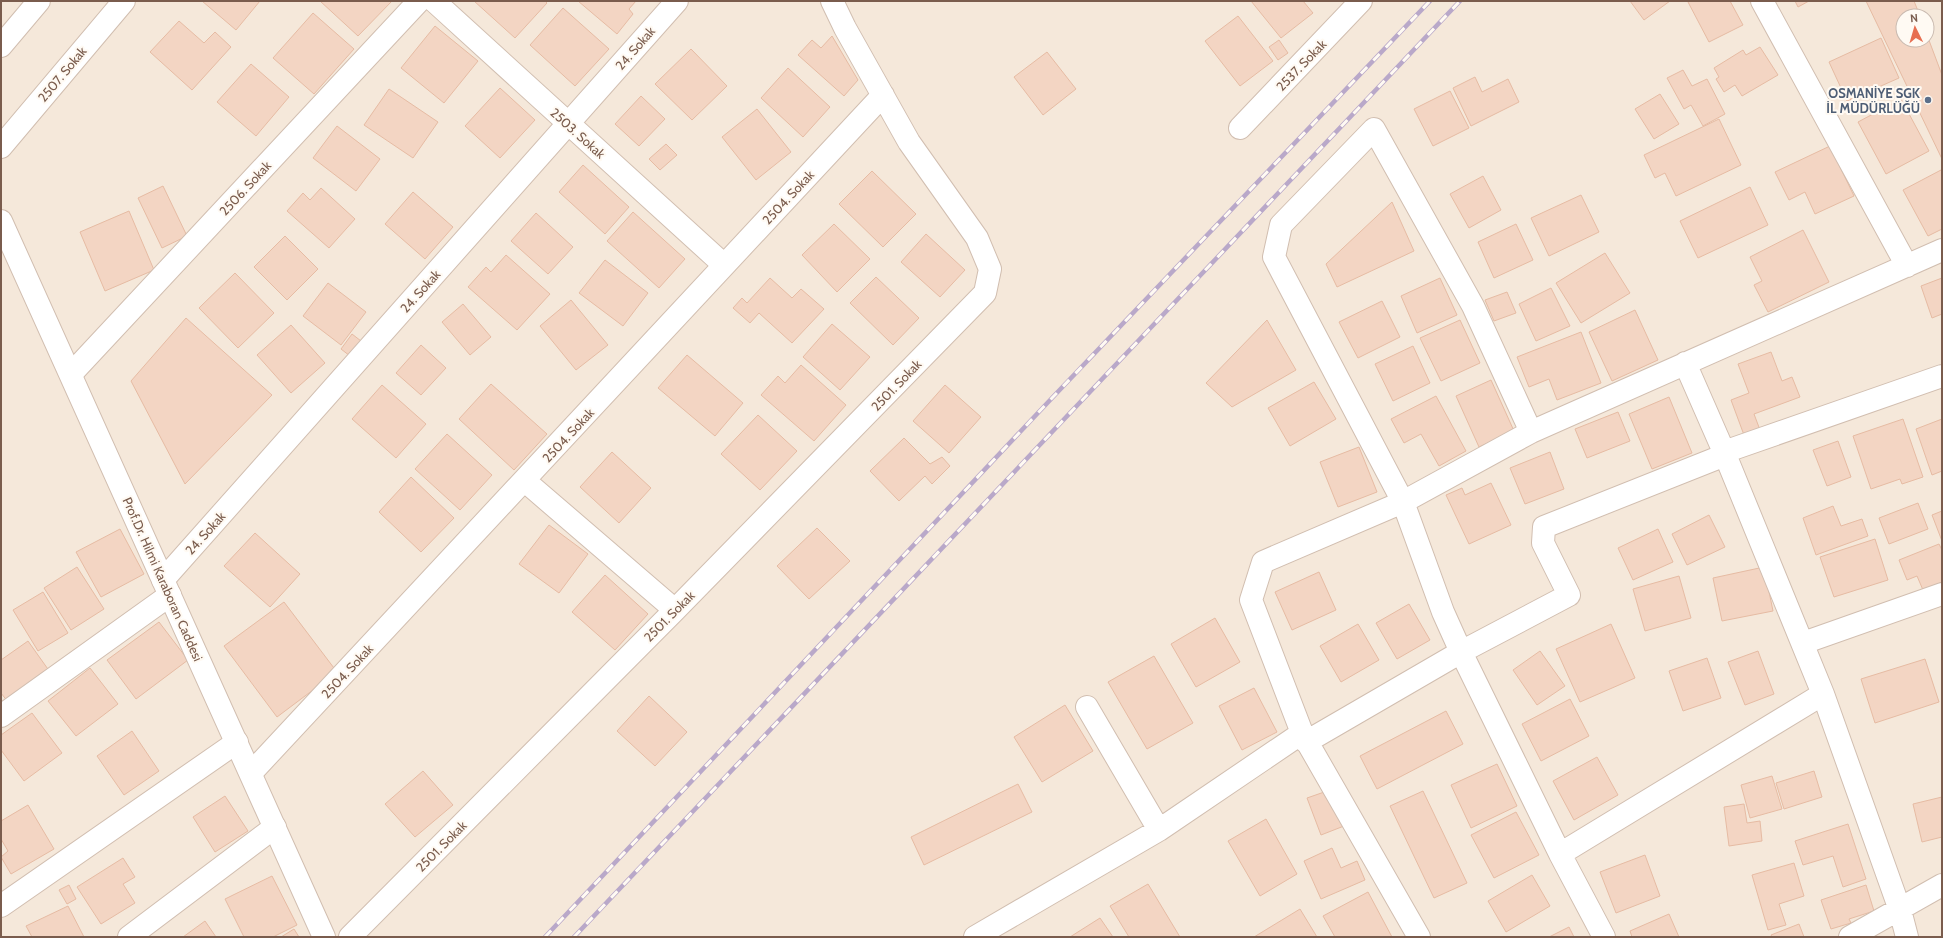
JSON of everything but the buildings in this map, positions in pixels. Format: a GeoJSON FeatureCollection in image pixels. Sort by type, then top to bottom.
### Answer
{"type":"FeatureCollection","features":[{"type":"Feature","properties":{"kind":"street"},"geometry":{"type":"LineString","coordinates":[[1,46],[39,1]]}},
{"type":"Feature","properties":{"kind":"street","name":"2507. Sokak"},"geometry":{"type":"LineString","coordinates":[[1,147],[124,1]]}},
{"type":"Feature","properties":{"kind":"street","name":"2506. Sokak"},"geometry":{"type":"LineString","coordinates":[[71,374],[419,1]]}},
{"type":"Feature","properties":{"kind":"street","name":"2503. Sokak"},"geometry":{"type":"LineString","coordinates":[[434,1],[568,125],[724,265]]}},
{"type":"Feature","properties":{"kind":"street","name":"24. Sokak"},"geometry":{"type":"LineString","coordinates":[[1,716],[167,588],[677,1]]}},
{"type":"Feature","properties":{"kind":"street"},"geometry":{"type":"LineString","coordinates":[[832,1],[883,95]]}},
{"type":"Feature","properties":{"kind":"street","name":"2537. Sokak"},"geometry":{"type":"LineString","coordinates":[[1240,128],[1361,1]]}},
{"type":"Feature","properties":{"kind":"street"},"geometry":{"type":"LineString","coordinates":[[1762,1],[1907,266]]}},
{"type":"Feature","properties":{"kind":"street","name":"2504. Sokak"},"geometry":{"type":"LineString","coordinates":[[251,773],[526,481],[724,265],[883,95]]}},
{"type":"Feature","properties":{"kind":"street","name":"2501. Sokak"},"geometry":{"type":"LineString","coordinates":[[350,937],[675,610],[985,293],[990,269],[977,238],[909,142],[883,95]]}},
{"type":"Feature","properties":{"kind":"street"},"geometry":{"type":"LineString","coordinates":[[1531,432],[1473,306],[1374,129],[1281,225],[1274,257],[1403,502],[1442,612],[1560,854],[1604,937]]}},
{"type":"Feature","properties":{"kind":"street","name":"Prof.Dr. Hilmi Karaboran Caddesi"},"geometry":{"type":"LineString","coordinates":[[1,220],[324,937]]}},
{"type":"Feature","properties":{"kind":"street"},"geometry":{"type":"LineString","coordinates":[[1419,937],[1304,738],[1251,600],[1263,562],[1403,502],[1531,432],[1942,250]]}},
{"type":"Feature","properties":{"kind":"street"},"geometry":{"type":"LineString","coordinates":[[1685,363],[1725,454],[1823,694],[1900,910],[1907,937]]}},
{"type":"Feature","properties":{"kind":"street"},"geometry":{"type":"LineString","coordinates":[[975,937],[1159,830],[1304,738],[1569,595],[1543,543],[1544,527],[1725,454],[1942,376]]}},
{"type":"Feature","properties":{"kind":"street"},"geometry":{"type":"LineString","coordinates":[[526,481],[675,610]]}},
{"type":"Feature","properties":{"kind":"street"},"geometry":{"type":"LineString","coordinates":[[1803,643],[1942,594]]}},
{"type":"Feature","properties":{"kind":"street"},"geometry":{"type":"LineString","coordinates":[[1560,854],[1823,694]]}},
{"type":"Feature","properties":{"kind":"street"},"geometry":{"type":"LineString","coordinates":[[1087,707],[1159,830]]}},
{"type":"Feature","properties":{"kind":"street"},"geometry":{"type":"LineString","coordinates":[[4,897],[237,742]]}},
{"type":"Feature","properties":{"kind":"street"},"geometry":{"type":"LineString","coordinates":[[129,937],[275,827]]}},
{"type":"Feature","properties":{"kind":"street"},"geometry":{"type":"LineString","coordinates":[[1850,937],[1942,885]]}},
{"type":"Feature","properties":{"kind":"shaded area"},"geometry":{"type":"Polygon","coordinates":[[[1,1],[1942,1],[1942,937],[1,937],[1,1]]]}},
{"type":"Feature","properties":{"kind":"railway"},"geometry":{"type":"LineString","coordinates":[[545,937],[1052,398],[1430,1]]}},
{"type":"Feature","properties":{"kind":"railway"},"geometry":{"type":"LineString","coordinates":[[574,937],[1460,1]]}},
{"type":"Feature","properties":{"kind":"place","name":"OSMANİYE SGK İL MÜDÜRLÜĞÜ"},"geometry":{"type":"Point","coordinates":[1928,100]}}]}
